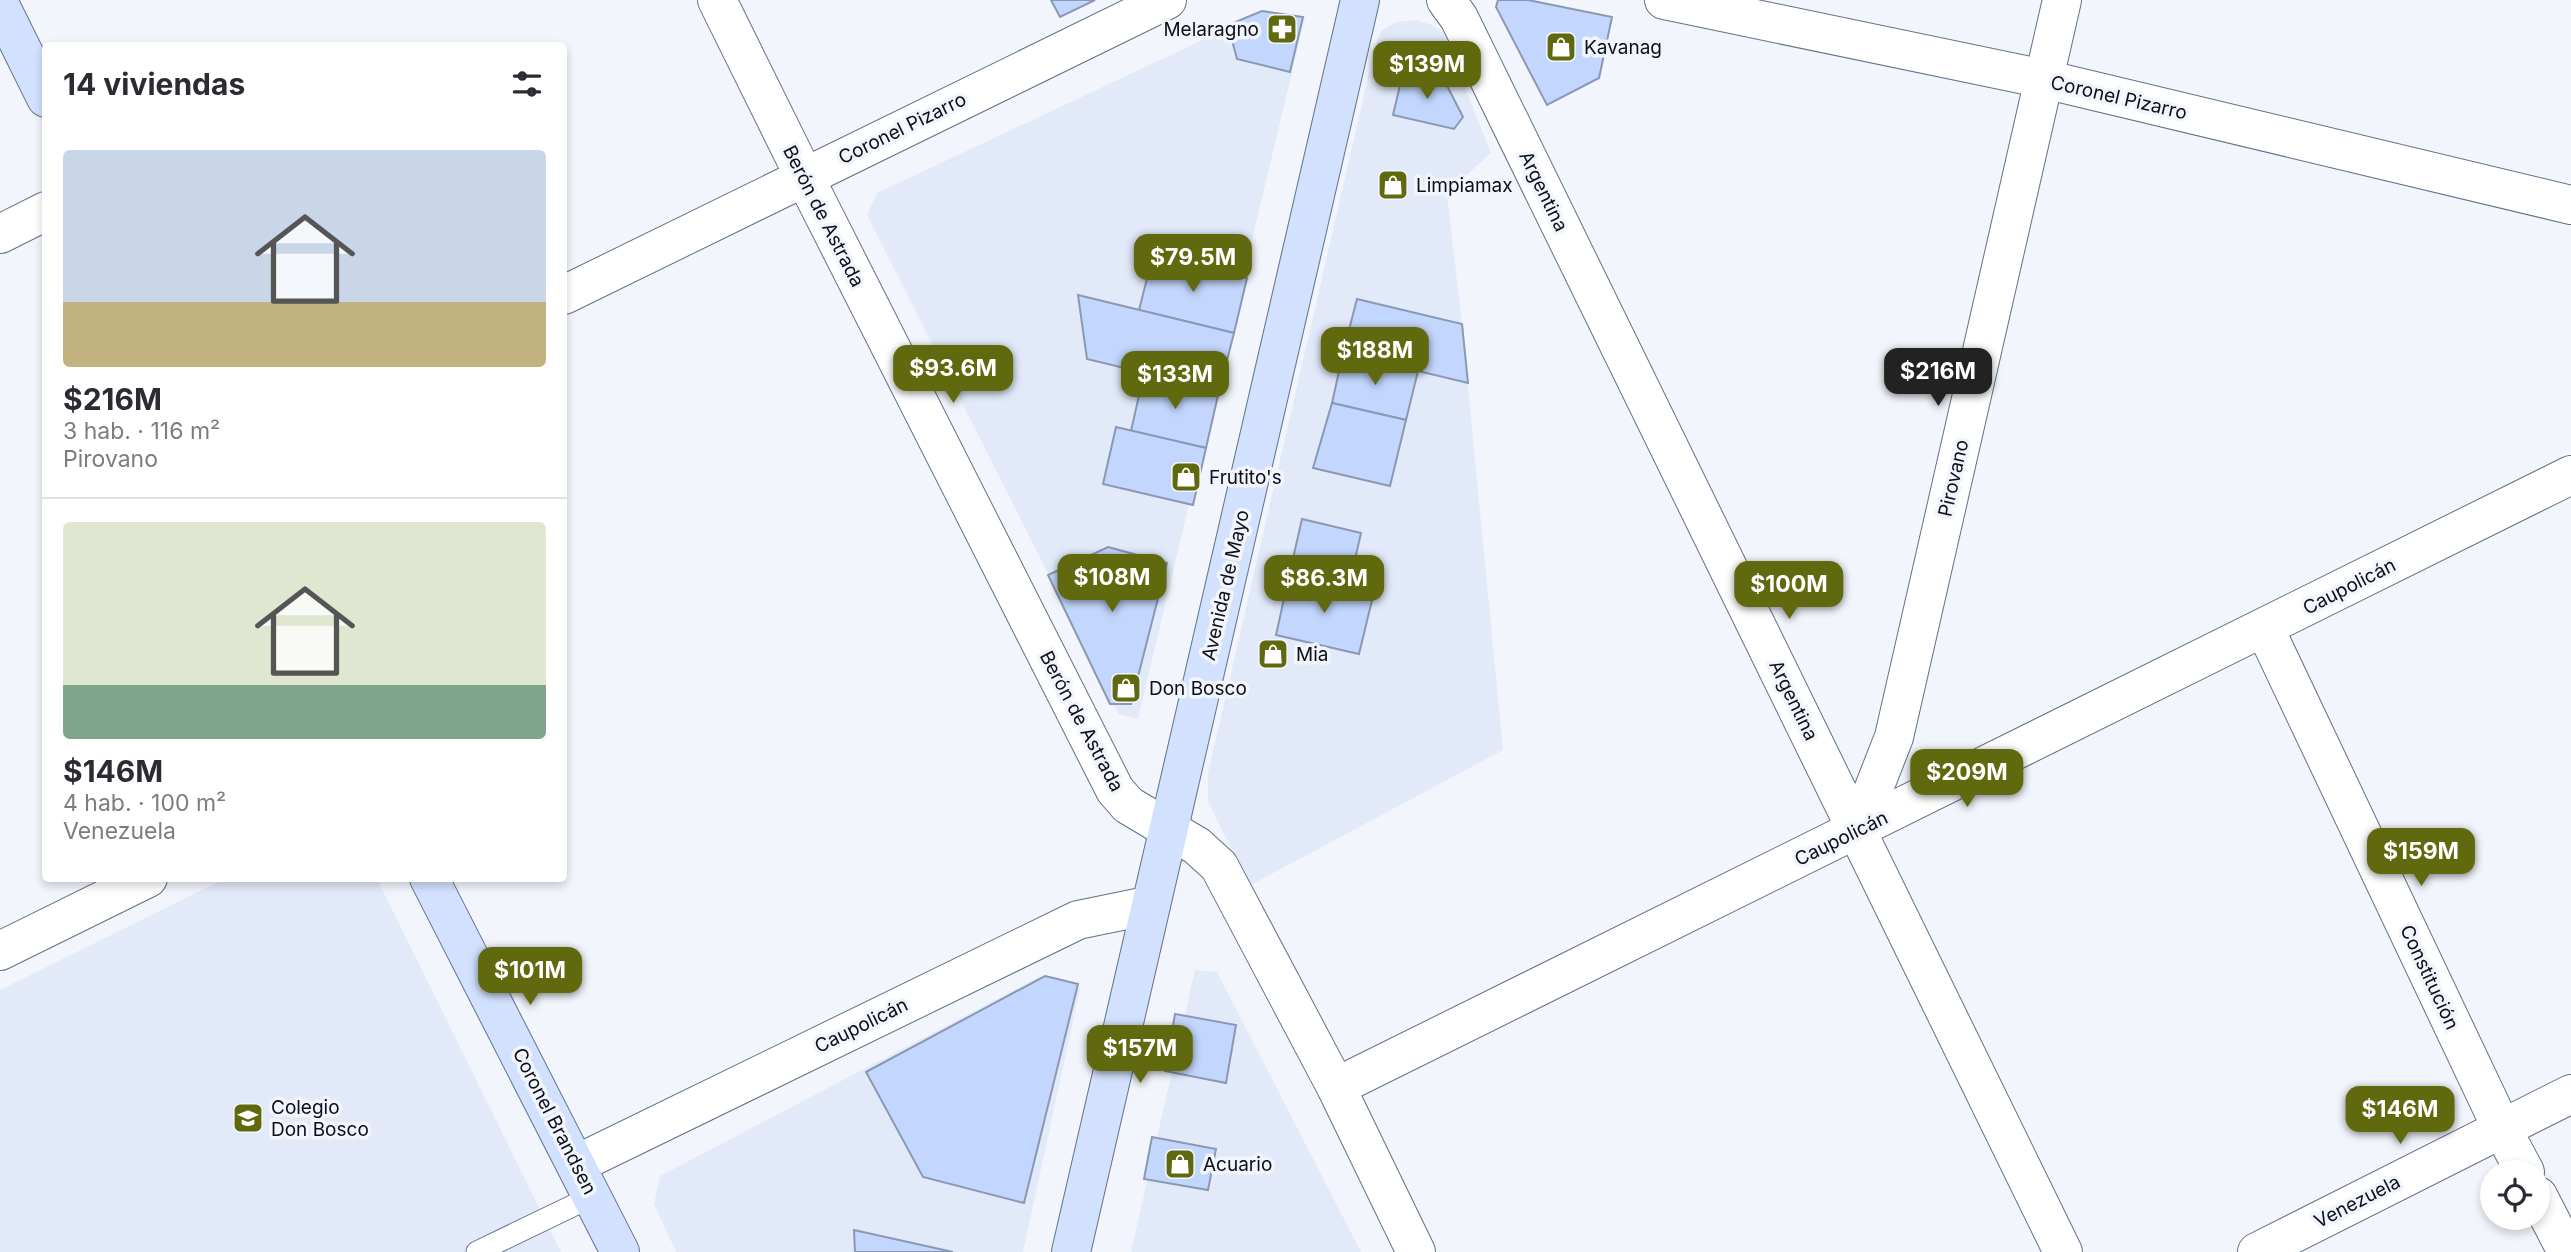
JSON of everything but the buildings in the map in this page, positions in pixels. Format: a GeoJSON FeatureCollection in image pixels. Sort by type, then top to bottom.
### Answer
{"type":"FeatureCollection","features":[{"type":"Feature","properties":{"kind":"main road","name":"Avenida de Mayo"},"geometry":{"type":"LineString","coordinates":[[1071,1252],[1360,0]]}},
{"type":"Feature","properties":{"kind":"main road"},"geometry":{"type":"LineString","coordinates":[[0,5],[42,90]]}},
{"type":"Feature","properties":{"kind":"main road","name":"Coronel Brandsen"},"geometry":{"type":"LineString","coordinates":[[431,882],[621,1252]]}},
{"type":"Feature","properties":{"kind":"street"},"geometry":{"type":"LineString","coordinates":[[0,5],[12,0]]}},
{"type":"Feature","properties":{"kind":"street","name":"Berón de Astrada"},"geometry":{"type":"LineString","coordinates":[[717,0],[1115,790],[1128,804],[1197,846],[1219,866],[1336,1087],[1416,1252]]}},
{"type":"Feature","properties":{"kind":"street","name":"Coronel Pizarro"},"geometry":{"type":"LineString","coordinates":[[567,294],[1167,0]]}},
{"type":"Feature","properties":{"kind":"street","name":"Argentina"},"geometry":{"type":"LineString","coordinates":[[1446,0],[1459,18],[2063,1252]]}},
{"type":"Feature","properties":{"kind":"street","name":"Coronel Pizarro"},"geometry":{"type":"LineString","coordinates":[[1664,0],[2044,79],[2571,205]]}},
{"type":"Feature","properties":{"kind":"street","name":"Pirovano"},"geometry":{"type":"LineString","coordinates":[[1858,829],[1894,737],[2062,0]]}},
{"type":"Feature","properties":{"kind":"street"},"geometry":{"type":"LineString","coordinates":[[0,234],[42,213]]}},
{"type":"Feature","properties":{"kind":"street","name":"Caupolicán"},"geometry":{"type":"LineString","coordinates":[[1336,1087],[2265,629],[2571,475]]}},
{"type":"Feature","properties":{"kind":"street","name":"Constitución"},"geometry":{"type":"LineString","coordinates":[[2265,629],[2519,1160]]}},
{"type":"Feature","properties":{"kind":"street"},"geometry":{"type":"LineString","coordinates":[[0,951],[140,882]]}},
{"type":"Feature","properties":{"kind":"street","name":"Caupolicán"},"geometry":{"type":"LineString","coordinates":[[585,1180],[1078,920],[1151,905]]}},
{"type":"Feature","properties":{"kind":"street","name":"Venezuela"},"geometry":{"type":"LineString","coordinates":[[2257,1252],[2571,1094]]}},
{"type":"Feature","properties":{"kind":"street"},"geometry":{"type":"LineString","coordinates":[[2550,1219],[2567,1252]]}},
{"type":"Feature","properties":{"kind":"lane"},"geometry":{"type":"LineString","coordinates":[[477,1252],[585,1180]]}},
{"type":"Feature","properties":{"kind":"shaded area"},"geometry":{"type":"Polygon","coordinates":[[[1264,11],[1305,17],[1138,719],[1119,714],[867,215],[877,193],[1264,11]]]}},
{"type":"Feature","properties":{"kind":"shaded area"},"geometry":{"type":"Polygon","coordinates":[[[1416,20],[1443,32],[1491,153],[1447,193],[1503,750],[1249,886],[1208,801],[1208,773],[1376,43],[1382,30],[1396,22],[1416,20]]]}},
{"type":"Feature","properties":{"kind":"shaded area","name":"Colegio Don Bosco"},"geometry":{"type":"Polygon","coordinates":[[[218,882],[378,882],[561,1252],[0,1252],[0,990],[218,882]]]}},
{"type":"Feature","properties":{"kind":"shaded area"},"geometry":{"type":"Polygon","coordinates":[[[1195,970],[1217,972],[1361,1252],[1131,1252],[1195,970]]]}},
{"type":"Feature","properties":{"kind":"shaded area"},"geometry":{"type":"Polygon","coordinates":[[[1041,976],[1080,989],[1023,1252],[676,1252],[654,1204],[660,1176],[1041,976]]]}},
{"type":"Feature","properties":{"kind":"place","name":"Melaragno"},"geometry":{"type":"Point","coordinates":[1282,29]}},
{"type":"Feature","properties":{"kind":"place","name":"Kavanag"},"geometry":{"type":"Point","coordinates":[1561,47]}},
{"type":"Feature","properties":{"kind":"place","name":"Limpiamax"},"geometry":{"type":"Point","coordinates":[1393,185]}},
{"type":"Feature","properties":{"kind":"place","name":"Frutito's"},"geometry":{"type":"Point","coordinates":[1186,477]}},
{"type":"Feature","properties":{"kind":"place","name":"Mia"},"geometry":{"type":"Point","coordinates":[1273,654]}},
{"type":"Feature","properties":{"kind":"place","name":"Don Bosco"},"geometry":{"type":"Point","coordinates":[1126,688]}},
{"type":"Feature","properties":{"kind":"place","name":"Colegio Don Bosco"},"geometry":{"type":"Point","coordinates":[248,1118]}},
{"type":"Feature","properties":{"kind":"place","name":"Acuario"},"geometry":{"type":"Point","coordinates":[1180,1164]}}]}
